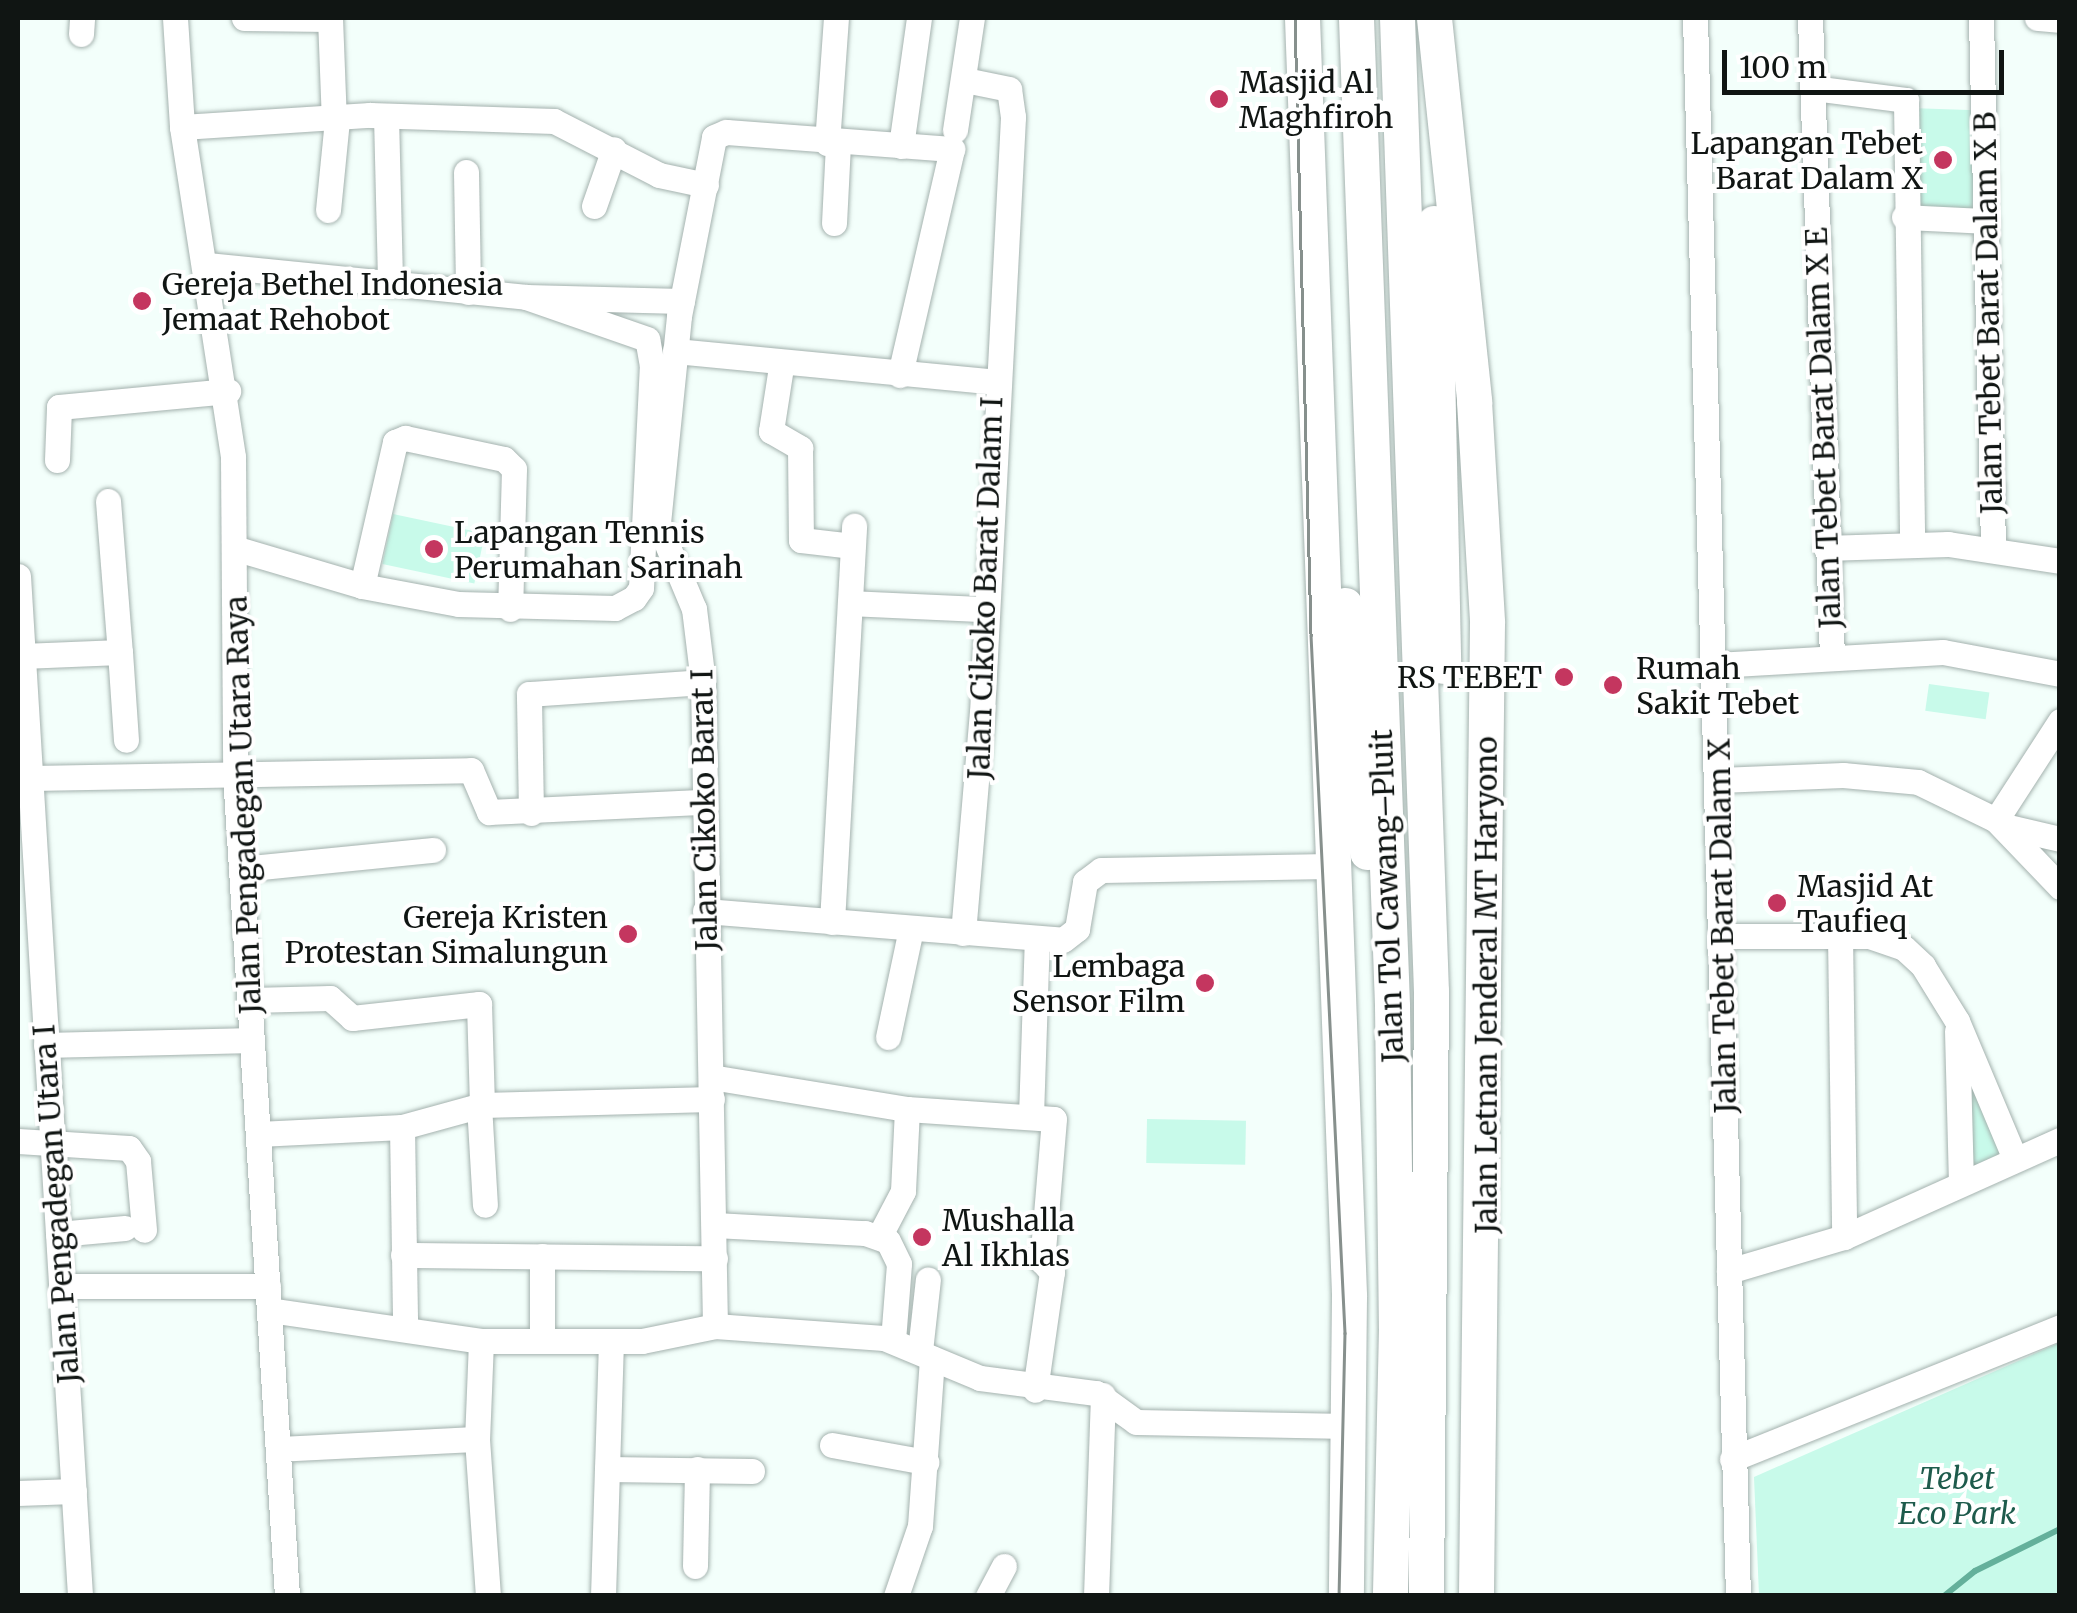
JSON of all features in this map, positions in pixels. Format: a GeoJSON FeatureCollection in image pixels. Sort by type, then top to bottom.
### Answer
{"type":"FeatureCollection","features":[{"type":"Feature","properties":{"kind":"highway"},"geometry":{"type":"LineString","coordinates":[[1302,18],[1349,1426],[1346,1596]]}},
{"type":"Feature","properties":{"kind":"highway","name":"Jalan Tol Cawang–Pluit"},"geometry":{"type":"LineString","coordinates":[[1356,18],[1392,1006],[1396,1328],[1390,1596]]}},
{"type":"Feature","properties":{"kind":"highway","name":"Jalan Tol Cawang–Pluit"},"geometry":{"type":"LineString","coordinates":[[1397,18],[1431,991],[1426,1596]]}},
{"type":"Feature","properties":{"kind":"highway","name":"Jalan Letnan Jenderal MT Haryono"},"geometry":{"type":"LineString","coordinates":[[1434,18],[1474,401],[1488,623],[1476,1596]]}},
{"type":"Feature","properties":{"kind":"highway"},"geometry":{"type":"LineString","coordinates":[[1431,991],[1442,892],[1444,555],[1434,238],[1438,82]]}},
{"type":"Feature","properties":{"kind":"highway"},"geometry":{"type":"LineString","coordinates":[[1315,356],[1335,455],[1361,816],[1392,1006]]}},
{"type":"Feature","properties":{"kind":"street","name":"Jalan Pengadegan Utara Raya"},"geometry":{"type":"LineString","coordinates":[[174,18],[182,127],[228,391],[234,548],[235,774],[287,1596]]}},
{"type":"Feature","properties":{"kind":"street"},"geometry":{"type":"LineString","coordinates":[[244,18],[330,18],[336,120],[328,210]]}},
{"type":"Feature","properties":{"kind":"street"},"geometry":{"type":"LineString","coordinates":[[834,223],[836,18]]}},
{"type":"Feature","properties":{"kind":"street"},"geometry":{"type":"LineString","coordinates":[[901,146],[919,18]]}},
{"type":"Feature","properties":{"kind":"street"},"geometry":{"type":"LineString","coordinates":[[955,130],[972,18]]}},
{"type":"Feature","properties":{"kind":"street","name":"Jalan Tebet Barat Dalam X"},"geometry":{"type":"LineString","coordinates":[[1695,18],[1716,665],[1738,1596]]}},
{"type":"Feature","properties":{"kind":"street","name":"Jalan Tebet Barat Dalam X E"},"geometry":{"type":"LineString","coordinates":[[1810,18],[1832,658]]}},
{"type":"Feature","properties":{"kind":"street","name":"Jalan Tebet Barat Dalam X B"},"geometry":{"type":"LineString","coordinates":[[1981,18],[1993,548]]}},
{"type":"Feature","properties":{"kind":"street"},"geometry":{"type":"LineString","coordinates":[[2037,18],[2060,20]]}},
{"type":"Feature","properties":{"kind":"street"},"geometry":{"type":"LineString","coordinates":[[964,80],[1012,92],[996,382]]}},
{"type":"Feature","properties":{"kind":"street"},"geometry":{"type":"LineString","coordinates":[[1812,88],[1906,100],[1904,217],[1912,542]]}},
{"type":"Feature","properties":{"kind":"street"},"geometry":{"type":"LineString","coordinates":[[182,127],[386,116],[554,121],[614,148],[658,174],[706,185]]}},
{"type":"Feature","properties":{"kind":"street"},"geometry":{"type":"LineString","coordinates":[[386,116],[390,284]]}},
{"type":"Feature","properties":{"kind":"street","name":"Jalan Cikoko Barat I"},"geometry":{"type":"LineString","coordinates":[[715,1326],[703,682],[694,609],[658,523],[674,352],[711,142],[719,132],[832,144]]}},
{"type":"Feature","properties":{"kind":"street"},"geometry":{"type":"LineString","coordinates":[[832,144],[952,148],[900,375]]}},
{"type":"Feature","properties":{"kind":"street"},"geometry":{"type":"LineString","coordinates":[[594,206],[614,148]]}},
{"type":"Feature","properties":{"kind":"street"},"geometry":{"type":"LineString","coordinates":[[466,172],[468,292]]}},
{"type":"Feature","properties":{"kind":"street"},"geometry":{"type":"LineString","coordinates":[[1904,217],[1986,221]]}},
{"type":"Feature","properties":{"kind":"street"},"geometry":{"type":"LineString","coordinates":[[207,265],[526,297],[682,301]]}},
{"type":"Feature","properties":{"kind":"street"},"geometry":{"type":"LineString","coordinates":[[234,548],[362,586],[510,609],[615,608],[641,588],[652,366],[647,339],[526,297]]}},
{"type":"Feature","properties":{"kind":"street","name":"Jalan Cikoko Barat Dalam I"},"geometry":{"type":"LineString","coordinates":[[674,352],[781,367],[996,382],[982,713],[963,933]]}},
{"type":"Feature","properties":{"kind":"street"},"geometry":{"type":"LineString","coordinates":[[781,367],[771,431],[800,448],[800,540],[854,536],[832,922]]}},
{"type":"Feature","properties":{"kind":"street"},"geometry":{"type":"LineString","coordinates":[[57,460],[59,406],[228,391]]}},
{"type":"Feature","properties":{"kind":"street"},"geometry":{"type":"LineString","coordinates":[[362,586],[394,442],[405,438],[504,459],[514,469],[510,609]]}},
{"type":"Feature","properties":{"kind":"street"},"geometry":{"type":"LineString","coordinates":[[108,501],[126,740]]}},
{"type":"Feature","properties":{"kind":"street"},"geometry":{"type":"LineString","coordinates":[[1826,548],[1912,542],[1993,548],[2060,560]]}},
{"type":"Feature","properties":{"kind":"street","name":"Jalan Pengadegan Utara I"},"geometry":{"type":"LineString","coordinates":[[18,576],[30,778],[26,843],[46,1046],[80,1596]]}},
{"type":"Feature","properties":{"kind":"street"},"geometry":{"type":"LineString","coordinates":[[850,603],[984,608]]}},
{"type":"Feature","properties":{"kind":"street"},"geometry":{"type":"LineString","coordinates":[[22,656],[120,652]]}},
{"type":"Feature","properties":{"kind":"street"},"geometry":{"type":"LineString","coordinates":[[1716,665],[1943,652],[2060,674]]}},
{"type":"Feature","properties":{"kind":"street"},"geometry":{"type":"LineString","coordinates":[[531,813],[524,711],[529,694],[703,682]]}},
{"type":"Feature","properties":{"kind":"street"},"geometry":{"type":"LineString","coordinates":[[2000,823],[2060,721]]}},
{"type":"Feature","properties":{"kind":"street"},"geometry":{"type":"LineString","coordinates":[[30,778],[471,770],[478,776],[482,810],[531,813],[705,802]]}},
{"type":"Feature","properties":{"kind":"street"},"geometry":{"type":"LineString","coordinates":[[1719,780],[1892,778],[1939,789],[2000,823],[2060,839]]}},
{"type":"Feature","properties":{"kind":"street"},"geometry":{"type":"LineString","coordinates":[[2000,823],[2060,887]]}},
{"type":"Feature","properties":{"kind":"street"},"geometry":{"type":"LineString","coordinates":[[241,869],[433,850]]}},
{"type":"Feature","properties":{"kind":"street"},"geometry":{"type":"LineString","coordinates":[[705,911],[1037,939],[1071,938],[1086,882],[1101,870],[1332,866]]}},
{"type":"Feature","properties":{"kind":"street"},"geometry":{"type":"LineString","coordinates":[[888,1037],[911,928]]}},
{"type":"Feature","properties":{"kind":"street"},"geometry":{"type":"LineString","coordinates":[[1840,935],[1844,1237]]}},
{"type":"Feature","properties":{"kind":"street"},"geometry":{"type":"LineString","coordinates":[[1723,936],[1869,936],[1904,948],[1924,966],[1957,1021],[2015,1159]]}},
{"type":"Feature","properties":{"kind":"street"},"geometry":{"type":"LineString","coordinates":[[1030,1116],[1037,939]]}},
{"type":"Feature","properties":{"kind":"street"},"geometry":{"type":"LineString","coordinates":[[250,1000],[330,998],[351,1018],[479,1004],[486,1205]]}},
{"type":"Feature","properties":{"kind":"street"},"geometry":{"type":"LineString","coordinates":[[1957,1021],[1961,1183]]}},
{"type":"Feature","properties":{"kind":"street"},"geometry":{"type":"LineString","coordinates":[[46,1046],[252,1040]]}},
{"type":"Feature","properties":{"kind":"street"},"geometry":{"type":"LineString","coordinates":[[258,1134],[402,1127],[447,1120],[481,1105],[711,1088],[907,1109],[1030,1116],[1056,1123],[1042,1260],[1052,1272],[1034,1390]]}},
{"type":"Feature","properties":{"kind":"street"},"geometry":{"type":"LineString","coordinates":[[879,1236],[903,1192],[907,1109]]}},
{"type":"Feature","properties":{"kind":"street"},"geometry":{"type":"LineString","coordinates":[[402,1127],[405,1328]]}},
{"type":"Feature","properties":{"kind":"street"},"geometry":{"type":"LineString","coordinates":[[1729,1271],[1844,1237],[2060,1140]]}},
{"type":"Feature","properties":{"kind":"street"},"geometry":{"type":"LineString","coordinates":[[18,1141],[116,1143],[134,1152],[135,1229],[58,1234]]}},
{"type":"Feature","properties":{"kind":"street"},"geometry":{"type":"LineString","coordinates":[[715,1225],[879,1236],[895,1248],[899,1264],[893,1340]]}},
{"type":"Feature","properties":{"kind":"street"},"geometry":{"type":"LineString","coordinates":[[404,1255],[716,1258]]}},
{"type":"Feature","properties":{"kind":"street"},"geometry":{"type":"LineString","coordinates":[[542,1256],[542,1341]]}},
{"type":"Feature","properties":{"kind":"street"},"geometry":{"type":"LineString","coordinates":[[897,1595],[920,1526],[926,1462],[928,1279]]}},
{"type":"Feature","properties":{"kind":"street"},"geometry":{"type":"LineString","coordinates":[[61,1286],[268,1298],[481,1341],[611,1343],[715,1326],[893,1340],[980,1378],[1034,1390],[1103,1396],[1136,1422],[1349,1426]]}},
{"type":"Feature","properties":{"kind":"street"},"geometry":{"type":"LineString","coordinates":[[1732,1458],[2060,1327]]}},
{"type":"Feature","properties":{"kind":"street"},"geometry":{"type":"LineString","coordinates":[[481,1341],[477,1440],[488,1596]]}},
{"type":"Feature","properties":{"kind":"street"},"geometry":{"type":"LineString","coordinates":[[603,1596],[611,1343]]}},
{"type":"Feature","properties":{"kind":"street"},"geometry":{"type":"LineString","coordinates":[[1096,1596],[1103,1396]]}},
{"type":"Feature","properties":{"kind":"street"},"geometry":{"type":"LineString","coordinates":[[278,1450],[477,1440]]}},
{"type":"Feature","properties":{"kind":"street"},"geometry":{"type":"LineString","coordinates":[[832,1445],[926,1462]]}},
{"type":"Feature","properties":{"kind":"street"},"geometry":{"type":"LineString","coordinates":[[607,1470],[752,1471]]}},
{"type":"Feature","properties":{"kind":"street"},"geometry":{"type":"LineString","coordinates":[[696,1566],[698,1470]]}},
{"type":"Feature","properties":{"kind":"street"},"geometry":{"type":"LineString","coordinates":[[18,1493],[74,1491]]}},
{"type":"Feature","properties":{"kind":"street"},"geometry":{"type":"LineString","coordinates":[[988,1596],[1004,1566]]}},
{"type":"Feature","properties":{"kind":"green space","name":"Lapangan Tebet Barat Dalam X"},"geometry":{"type":"Polygon","coordinates":[[[1910,108],[1976,110],[1972,215],[1906,213],[1910,108]]]}},
{"type":"Feature","properties":{"kind":"green space","name":"Lapangan Tennis Perumahan Sarinah"},"geometry":{"type":"Polygon","coordinates":[[[393,514],[485,534],[474,583],[382,564],[393,514]]]}},
{"type":"Feature","properties":{"kind":"green space"},"geometry":{"type":"Polygon","coordinates":[[[1929,684],[1989,692],[1986,719],[1925,711],[1929,684]]]}},
{"type":"Feature","properties":{"kind":"green space"},"geometry":{"type":"Polygon","coordinates":[[[1965,1044],[2005,1152],[1972,1168],[1965,1044]]]}},
{"type":"Feature","properties":{"kind":"green space"},"geometry":{"type":"Polygon","coordinates":[[[1147,1119],[1246,1121],[1245,1165],[1146,1163],[1147,1119]]]}},
{"type":"Feature","properties":{"kind":"green space","name":"Tebet Eco Park"},"geometry":{"type":"Polygon","coordinates":[[[2059,1343],[2059,1595],[1759,1595],[1754,1477],[2059,1343]]]}},
{"type":"Feature","properties":{"kind":"waterway"},"geometry":{"type":"LineString","coordinates":[[1944,1596],[1975,1571],[2060,1529]]}},
{"type":"Feature","properties":{"kind":"tram line"},"geometry":{"type":"LineString","coordinates":[[1295,18],[1311,635],[1345,1333],[1339,1596]]}},
{"type":"Feature","properties":{"kind":"place","name":"Masjid Al Maghfiroh"},"geometry":{"type":"Point","coordinates":[1219,99]}},
{"type":"Feature","properties":{"kind":"place","name":"Lapangan Tebet Barat Dalam X"},"geometry":{"type":"Point","coordinates":[1943,160]}},
{"type":"Feature","properties":{"kind":"place","name":"Gereja Bethel Indonesia Jemaat Rehobot"},"geometry":{"type":"Point","coordinates":[142,301]}},
{"type":"Feature","properties":{"kind":"place","name":"Lapangan Tennis Perumahan Sarinah"},"geometry":{"type":"Point","coordinates":[434,549]}},
{"type":"Feature","properties":{"kind":"place","name":"RS TEBET"},"geometry":{"type":"Point","coordinates":[1564,677]}},
{"type":"Feature","properties":{"kind":"place","name":"Rumah Sakit Tebet"},"geometry":{"type":"Point","coordinates":[1613,685]}},
{"type":"Feature","properties":{"kind":"place","name":"Masjid At Taufieq"},"geometry":{"type":"Point","coordinates":[1777,903]}},
{"type":"Feature","properties":{"kind":"place","name":"Gereja Kristen Protestan Simalungun"},"geometry":{"type":"Point","coordinates":[628,934]}},
{"type":"Feature","properties":{"kind":"place","name":"Lembaga Sensor Film"},"geometry":{"type":"Point","coordinates":[1205,983]}},
{"type":"Feature","properties":{"kind":"place","name":"Mushalla Al Ikhlas"},"geometry":{"type":"Point","coordinates":[922,1237]}}]}
